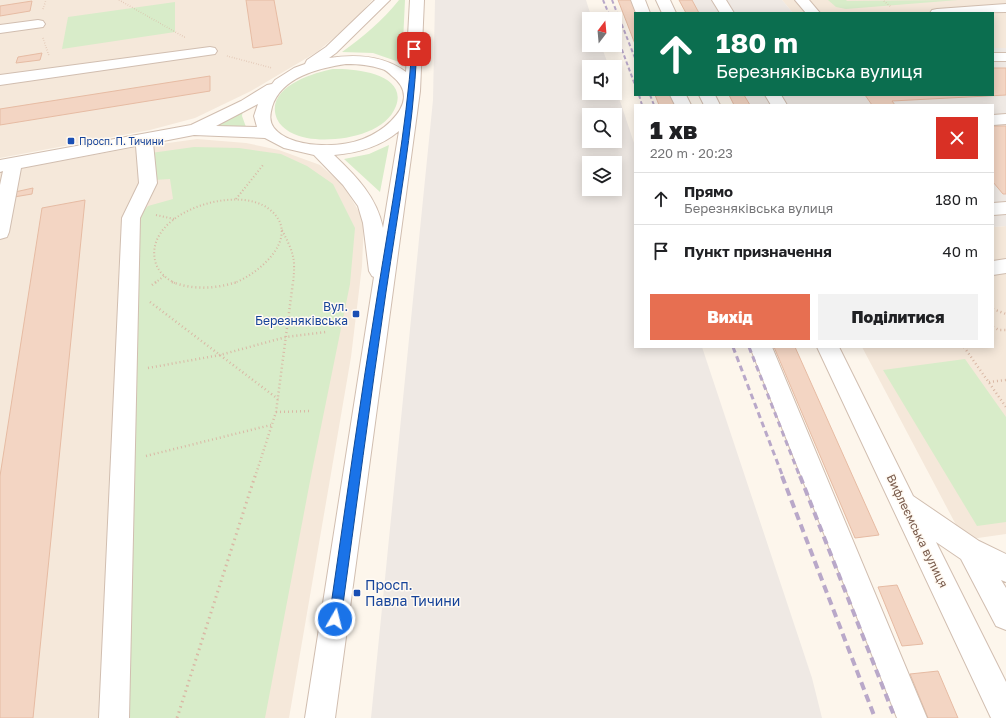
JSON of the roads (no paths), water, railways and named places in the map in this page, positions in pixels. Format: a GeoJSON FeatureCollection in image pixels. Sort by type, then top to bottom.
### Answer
{"type":"FeatureCollection","features":[{"type":"Feature","properties":{"kind":"street"},"geometry":{"type":"LineString","coordinates":[[303,69],[331,50],[383,0]]}},
{"type":"Feature","properties":{"kind":"street"},"geometry":{"type":"LineString","coordinates":[[320,718],[411,100],[418,0]]}},
{"type":"Feature","properties":{"kind":"street"},"geometry":{"type":"LineString","coordinates":[[638,0],[643,12]]}},
{"type":"Feature","properties":{"kind":"street"},"geometry":{"type":"LineString","coordinates":[[662,0],[668,12]]}},
{"type":"Feature","properties":{"kind":"street"},"geometry":{"type":"LineString","coordinates":[[719,0],[725,12]]}},
{"type":"Feature","properties":{"kind":"street"},"geometry":{"type":"LineString","coordinates":[[802,0],[812,12]]}},
{"type":"Feature","properties":{"kind":"street"},"geometry":{"type":"LineString","coordinates":[[951,12],[1006,8]]}},
{"type":"Feature","properties":{"kind":"street"},"geometry":{"type":"LineString","coordinates":[[0,29],[38,24]]}},
{"type":"Feature","properties":{"kind":"street"},"geometry":{"type":"LineString","coordinates":[[0,80],[210,51]]}},
{"type":"Feature","properties":{"kind":"street"},"geometry":{"type":"LineString","coordinates":[[994,57],[1006,56]]}},
{"type":"Feature","properties":{"kind":"street"},"geometry":{"type":"LineString","coordinates":[[0,232],[6,165],[194,130],[268,133],[280,141],[319,152],[342,150],[365,144],[380,138],[400,122],[411,100],[404,78],[393,69],[375,62],[350,59],[328,62],[279,75],[247,104],[194,130]]}},
{"type":"Feature","properties":{"kind":"street"},"geometry":{"type":"LineString","coordinates":[[268,133],[262,119],[262,106],[279,75]]}},
{"type":"Feature","properties":{"kind":"street"},"geometry":{"type":"LineString","coordinates":[[994,120],[1006,119]]}},
{"type":"Feature","properties":{"kind":"street"},"geometry":{"type":"LineString","coordinates":[[114,718],[131,218],[148,183],[144,139]]}},
{"type":"Feature","properties":{"kind":"street"},"geometry":{"type":"LineString","coordinates":[[319,152],[347,178],[359,193],[370,215],[382,292]]}},
{"type":"Feature","properties":{"kind":"street"},"geometry":{"type":"LineString","coordinates":[[994,268],[1006,266]]}},
{"type":"Feature","properties":{"kind":"street"},"geometry":{"type":"LineString","coordinates":[[761,348],[912,718]]}},
{"type":"Feature","properties":{"kind":"street","name":"Вифлеємська вулиця"},"geometry":{"type":"LineString","coordinates":[[828,348],[1006,715]]}},
{"type":"Feature","properties":{"kind":"street"},"geometry":{"type":"LineString","coordinates":[[904,504],[970,550],[1006,568]]}},
{"type":"Feature","properties":{"kind":"street"},"geometry":{"type":"LineString","coordinates":[[970,550],[1006,616]]}},
{"type":"Feature","properties":{"kind":"railway"},"geometry":{"type":"LineString","coordinates":[[603,0],[608,12]]}},
{"type":"Feature","properties":{"kind":"railway"},"geometry":{"type":"LineString","coordinates":[[612,0],[634,55]]}},
{"type":"Feature","properties":{"kind":"railway"},"geometry":{"type":"LineString","coordinates":[[622,50],[634,82]]}},
{"type":"Feature","properties":{"kind":"railway"},"geometry":{"type":"LineString","coordinates":[[639,96],[642,104]]}},
{"type":"Feature","properties":{"kind":"railway"},"geometry":{"type":"LineString","coordinates":[[650,96],[654,104]]}},
{"type":"Feature","properties":{"kind":"railway"},"geometry":{"type":"LineString","coordinates":[[733,348],[783,477]]}},
{"type":"Feature","properties":{"kind":"railway"},"geometry":{"type":"LineString","coordinates":[[749,348],[800,477]]}},
{"type":"Feature","properties":{"kind":"railway"},"geometry":{"type":"LineString","coordinates":[[782,476],[875,718]]}},
{"type":"Feature","properties":{"kind":"railway"},"geometry":{"type":"LineString","coordinates":[[800,476],[895,718]]}},
{"type":"Feature","properties":{"kind":"place","name":"Просп. П. Тичини"},"geometry":{"type":"Point","coordinates":[71,141]}},
{"type":"Feature","properties":{"kind":"place","name":"Вул. Березняківська"},"geometry":{"type":"Point","coordinates":[356,314]}},
{"type":"Feature","properties":{"kind":"place","name":"Просп. Павла Тичини"},"geometry":{"type":"Point","coordinates":[357,593]}}]}
